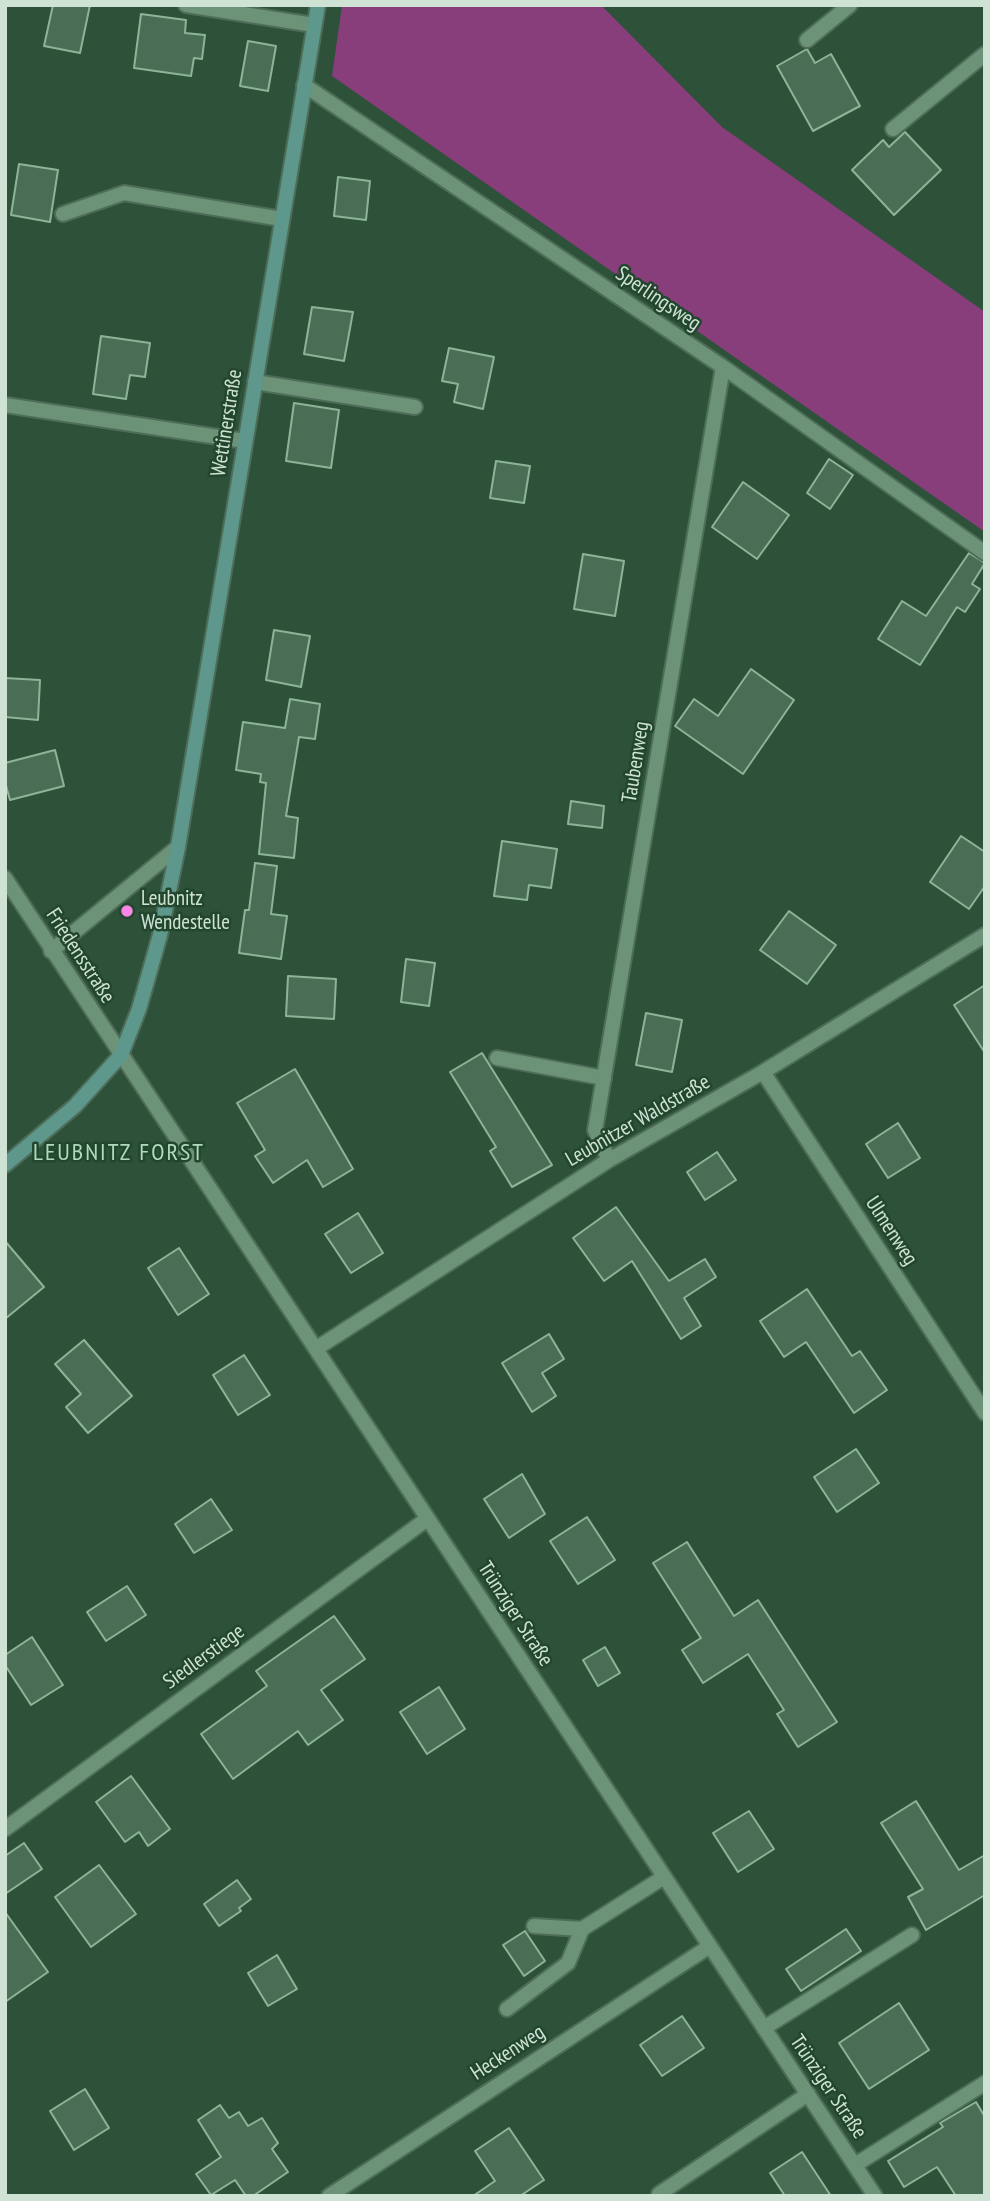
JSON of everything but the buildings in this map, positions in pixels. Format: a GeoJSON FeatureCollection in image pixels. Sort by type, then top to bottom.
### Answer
{"type":"FeatureCollection","features":[{"type":"Feature","properties":{"kind":"street"},"geometry":{"type":"LineString","coordinates":[[186,5],[314,25]]}},
{"type":"Feature","properties":{"kind":"street","name":"Wettinerstraße"},"geometry":{"type":"LineString","coordinates":[[121,1055],[139,1009],[160,934],[178,847],[318,5]]}},
{"type":"Feature","properties":{"kind":"street"},"geometry":{"type":"LineString","coordinates":[[807,40],[850,5]]}},
{"type":"Feature","properties":{"kind":"street"},"geometry":{"type":"LineString","coordinates":[[893,129],[985,54]]}},
{"type":"Feature","properties":{"kind":"street","name":"Sperlingsweg"},"geometry":{"type":"LineString","coordinates":[[304,85],[723,367],[985,553]]}},
{"type":"Feature","properties":{"kind":"street"},"geometry":{"type":"LineString","coordinates":[[63,214],[124,193],[282,219]]}},
{"type":"Feature","properties":{"kind":"street","name":"Taubenweg"},"geometry":{"type":"LineString","coordinates":[[609,1160],[595,1130],[723,367]]}},
{"type":"Feature","properties":{"kind":"street"},"geometry":{"type":"LineString","coordinates":[[255,382],[415,407]]}},
{"type":"Feature","properties":{"kind":"street"},"geometry":{"type":"LineString","coordinates":[[5,405],[245,441]]}},
{"type":"Feature","properties":{"kind":"street"},"geometry":{"type":"LineString","coordinates":[[51,951],[178,847]]}},
{"type":"Feature","properties":{"kind":"street","name":"Friedensstraße"},"geometry":{"type":"LineString","coordinates":[[5,878],[121,1055]]}},
{"type":"Feature","properties":{"kind":"street","name":"Leubnitzer Waldstraße"},"geometry":{"type":"LineString","coordinates":[[317,1348],[609,1160],[763,1072],[985,935]]}},
{"type":"Feature","properties":{"kind":"street"},"geometry":{"type":"LineString","coordinates":[[5,1165],[75,1106],[121,1055]]}},
{"type":"Feature","properties":{"kind":"street","name":"Trünziger Straße"},"geometry":{"type":"LineString","coordinates":[[121,1055],[875,2196]]}},
{"type":"Feature","properties":{"kind":"street"},"geometry":{"type":"LineString","coordinates":[[497,1058],[604,1078]]}},
{"type":"Feature","properties":{"kind":"street","name":"Ulmenweg"},"geometry":{"type":"LineString","coordinates":[[763,1072],[985,1413]]}},
{"type":"Feature","properties":{"kind":"street","name":"Siedlerstiege"},"geometry":{"type":"LineString","coordinates":[[5,1829],[427,1519]]}},
{"type":"Feature","properties":{"kind":"street"},"geometry":{"type":"LineString","coordinates":[[507,2009],[568,1963],[582,1929],[664,1877]]}},
{"type":"Feature","properties":{"kind":"street"},"geometry":{"type":"LineString","coordinates":[[534,1926],[582,1929]]}},
{"type":"Feature","properties":{"kind":"street"},"geometry":{"type":"LineString","coordinates":[[764,2028],[912,1935]]}},
{"type":"Feature","properties":{"kind":"street","name":"Heckenweg"},"geometry":{"type":"LineString","coordinates":[[329,2196],[710,1946]]}},
{"type":"Feature","properties":{"kind":"street"},"geometry":{"type":"LineString","coordinates":[[855,2165],[985,2083]]}},
{"type":"Feature","properties":{"kind":"street"},"geometry":{"type":"LineString","coordinates":[[659,2194],[808,2094]]}},
{"type":"Feature","properties":{"kind":"shaded area"},"geometry":{"type":"Polygon","coordinates":[[[342,5],[601,5],[722,127],[985,312],[985,532],[332,76],[342,5]]]}},
{"type":"Feature","properties":{"kind":"place","name":"Leubnitz Wendestelle"},"geometry":{"type":"Point","coordinates":[127,911]}},
{"type":"Feature","properties":{"kind":"district","name":"LEUBNITZ FORST"},"geometry":{"type":"Point","coordinates":[119,1153]}}]}
